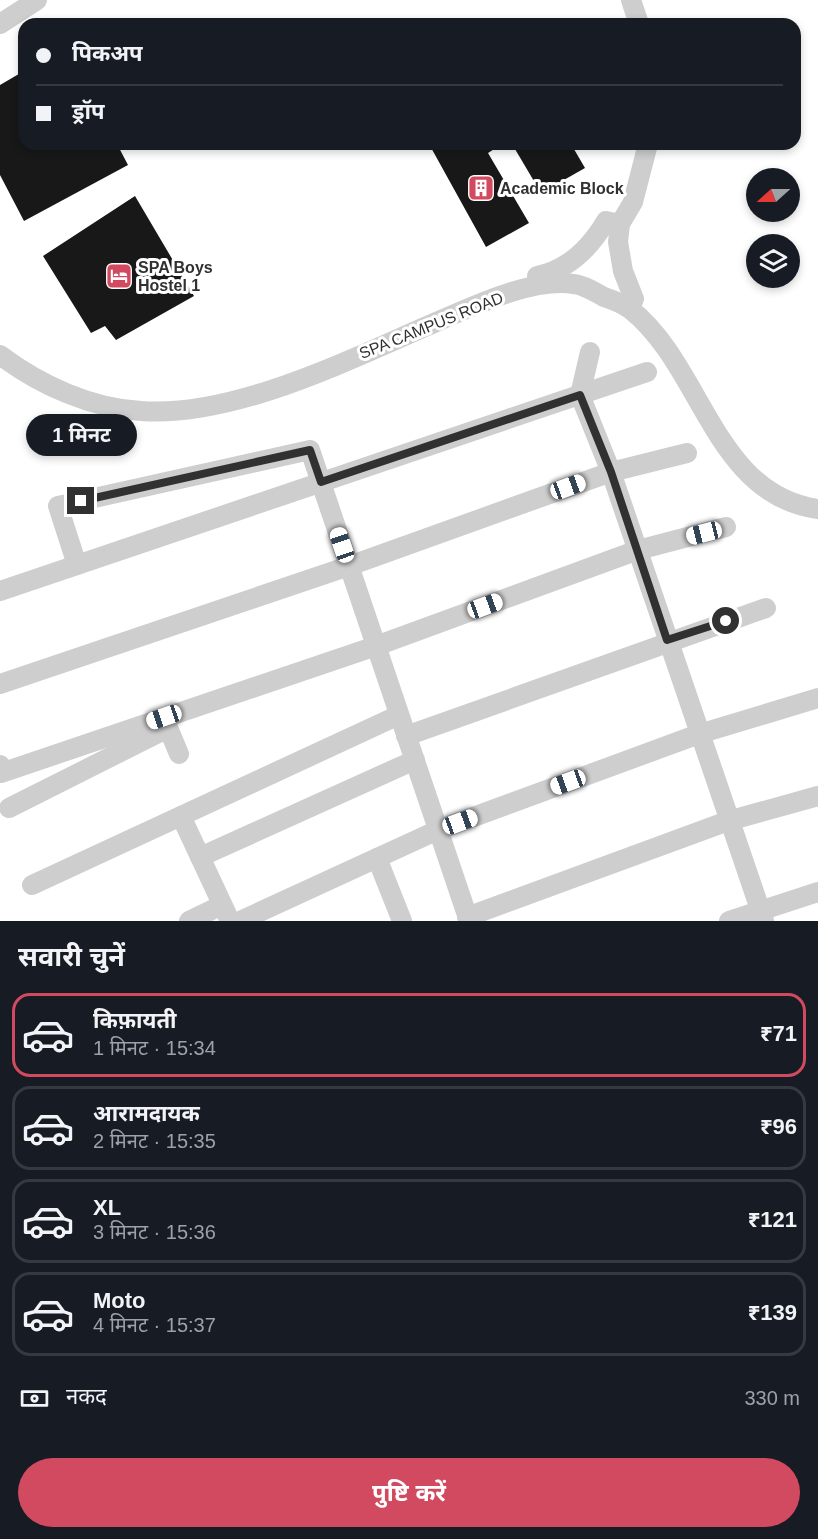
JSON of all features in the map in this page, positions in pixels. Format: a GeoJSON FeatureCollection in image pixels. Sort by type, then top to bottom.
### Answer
{"type":"FeatureCollection","features":[{"type":"Feature","properties":{"kind":"street"},"geometry":{"type":"LineString","coordinates":[[0,12],[19,0]]}},
{"type":"Feature","properties":{"kind":"street"},"geometry":{"type":"LineString","coordinates":[[0,24],[37,0]]}},
{"type":"Feature","properties":{"kind":"street"},"geometry":{"type":"LineString","coordinates":[[631,0],[637,18]]}},
{"type":"Feature","properties":{"kind":"street"},"geometry":{"type":"LineString","coordinates":[[642,0],[648,18]]}},
{"type":"Feature","properties":{"kind":"street"},"geometry":{"type":"LineString","coordinates":[[0,341],[36,366],[72,384],[107,395],[141,400],[179,400],[209,396],[290,370],[375,338],[491,288],[557,277],[613,222],[620,199],[644,150]]}},
{"type":"Feature","properties":{"kind":"street"},"geometry":{"type":"LineString","coordinates":[[613,222],[632,303],[660,322],[685,355],[730,434],[756,465],[781,486],[812,497],[818,496]]}},
{"type":"Feature","properties":{"kind":"street","name":"SPA CAMPUS ROAD"},"geometry":{"type":"LineString","coordinates":[[0,355],[30,376],[77,397],[140,411],[180,411],[212,406],[275,387],[379,348],[494,298],[557,277],[632,303],[676,361],[721,440],[748,473],[776,495],[818,509]]}},
{"type":"Feature","properties":{"kind":"street"},"geometry":{"type":"LineString","coordinates":[[590,352],[580,395],[611,472],[728,821],[762,915]]}},
{"type":"Feature","properties":{"kind":"street"},"geometry":{"type":"LineString","coordinates":[[0,591],[647,372]]}},
{"type":"Feature","properties":{"kind":"street"},"geometry":{"type":"LineString","coordinates":[[77,565],[58,506],[310,450],[468,919],[728,821],[818,796]]}},
{"type":"Feature","properties":{"kind":"street"},"geometry":{"type":"LineString","coordinates":[[0,684],[349,566],[611,472],[687,453]]}},
{"type":"Feature","properties":{"kind":"street"},"geometry":{"type":"LineString","coordinates":[[0,765],[1,773],[166,723],[638,550],[726,527]]}},
{"type":"Feature","properties":{"kind":"street"},"geometry":{"type":"LineString","coordinates":[[406,735],[667,640],[766,608]]}},
{"type":"Feature","properties":{"kind":"street"},"geometry":{"type":"LineString","coordinates":[[240,921],[438,830],[699,734],[818,698]]}},
{"type":"Feature","properties":{"kind":"street"},"geometry":{"type":"LineString","coordinates":[[32,885],[399,715]]}},
{"type":"Feature","properties":{"kind":"street"},"geometry":{"type":"LineString","coordinates":[[166,723],[179,754]]}},
{"type":"Feature","properties":{"kind":"street"},"geometry":{"type":"LineString","coordinates":[[9,808],[166,723]]}},
{"type":"Feature","properties":{"kind":"street"},"geometry":{"type":"LineString","coordinates":[[200,856],[415,760]]}},
{"type":"Feature","properties":{"kind":"street"},"geometry":{"type":"LineString","coordinates":[[181,816],[226,913],[189,921]]}},
{"type":"Feature","properties":{"kind":"street"},"geometry":{"type":"LineString","coordinates":[[377,858],[402,921]]}},
{"type":"Feature","properties":{"kind":"street"},"geometry":{"type":"LineString","coordinates":[[729,921],[762,915],[818,892]]}},
{"type":"Feature","properties":{"kind":"building"},"geometry":{"type":"Polygon","coordinates":[[[18,74],[18,150],[120,150],[128,165],[24,221],[0,175],[0,85],[18,74]]]}},
{"type":"Feature","properties":{"kind":"building","name":"Academic Block"},"geometry":{"type":"Polygon","coordinates":[[[432,150],[493,150],[488,153],[529,223],[486,247],[432,150]]]}},
{"type":"Feature","properties":{"kind":"building","name":"Academic Block"},"geometry":{"type":"Polygon","coordinates":[[[516,150],[574,150],[585,168],[541,193],[516,150]]]}},
{"type":"Feature","properties":{"kind":"building","name":"SPA Boys Hostel 1"},"geometry":{"type":"Polygon","coordinates":[[[135,196],[194,296],[116,340],[105,326],[91,333],[43,256],[135,196]]]}},
{"type":"Feature","properties":{"kind":"place","name":"Academic Block"},"geometry":{"type":"Point","coordinates":[481,188]}},
{"type":"Feature","properties":{"kind":"place","name":"SPA Boys Hostel 1"},"geometry":{"type":"Point","coordinates":[119,276]}},
{"type":"Feature","properties":{"kind":"route"},"geometry":{"type":"LineString","coordinates":[[81,501],[310,450],[321,482],[580,395],[611,472],[667,640],[726,621]]}}]}
